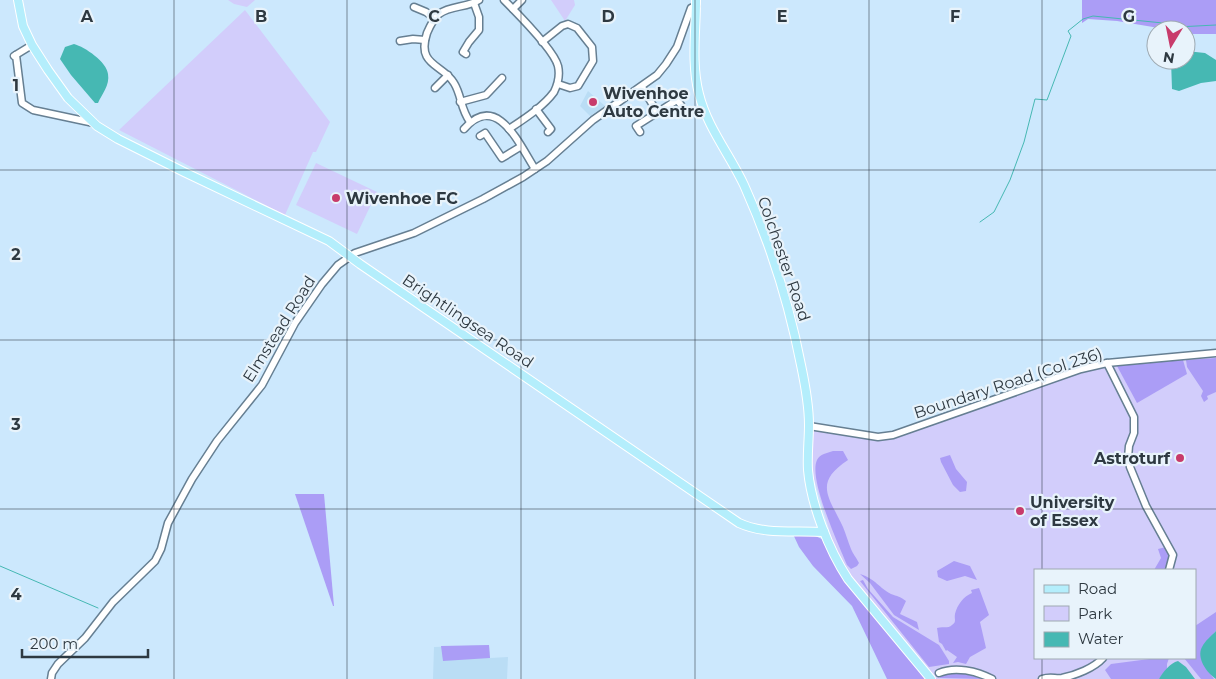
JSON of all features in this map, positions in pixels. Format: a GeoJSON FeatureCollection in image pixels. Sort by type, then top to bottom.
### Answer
{"type":"FeatureCollection","features":[{"type":"Feature","properties":{"kind":"main road"},"geometry":{"type":"LineString","coordinates":[[18,0],[23,26],[32,45]]}},
{"type":"Feature","properties":{"kind":"main road","name":"Colchester Road"},"geometry":{"type":"LineString","coordinates":[[696,3],[694,55],[700,97],[712,125],[746,191],[768,244],[786,298],[802,366],[809,407],[808,471],[824,532],[838,563],[848,579],[931,679]]}},
{"type":"Feature","properties":{"kind":"main road","name":"Brightlingsea Road"},"geometry":{"type":"LineString","coordinates":[[32,45],[60,88],[74,104],[94,123],[110,134],[329,240],[738,523],[754,529],[768,531],[824,532]]}},
{"type":"Feature","properties":{"kind":"street"},"geometry":{"type":"LineString","coordinates":[[504,0],[554,56],[558,65],[558,84],[550,96],[509,129]]}},
{"type":"Feature","properties":{"kind":"street"},"geometry":{"type":"LineString","coordinates":[[514,9],[522,0]]}},
{"type":"Feature","properties":{"kind":"street"},"geometry":{"type":"LineString","coordinates":[[466,54],[463,52],[479,30],[477,2],[448,9],[434,18],[425,40],[425,49],[430,60],[448,75],[456,86],[464,113],[470,122]]}},
{"type":"Feature","properties":{"kind":"street","name":"Elmstead Road"},"geometry":{"type":"LineString","coordinates":[[51,679],[52,673],[58,664],[85,638],[113,602],[155,560],[161,549],[168,523],[203,462],[217,441],[262,385],[295,323],[338,265],[350,256],[414,233],[499,191],[557,154],[593,120],[657,75],[680,41],[691,8],[696,3]]}},
{"type":"Feature","properties":{"kind":"street"},"geometry":{"type":"LineString","coordinates":[[414,8],[426,12],[434,18]]}},
{"type":"Feature","properties":{"kind":"street"},"geometry":{"type":"LineString","coordinates":[[542,42],[562,26],[572,25],[577,28],[592,47],[593,61],[578,86],[570,88],[558,84]]}},
{"type":"Feature","properties":{"kind":"street"},"geometry":{"type":"LineString","coordinates":[[400,41],[425,40]]}},
{"type":"Feature","properties":{"kind":"street"},"geometry":{"type":"LineString","coordinates":[[32,45],[15,56],[21,99],[25,106],[33,110],[94,123]]}},
{"type":"Feature","properties":{"kind":"street"},"geometry":{"type":"LineString","coordinates":[[435,88],[448,75]]}},
{"type":"Feature","properties":{"kind":"street"},"geometry":{"type":"LineString","coordinates":[[460,102],[486,95],[502,78]]}},
{"type":"Feature","properties":{"kind":"street"},"geometry":{"type":"LineString","coordinates":[[642,87],[657,112]]}},
{"type":"Feature","properties":{"kind":"street"},"geometry":{"type":"LineString","coordinates":[[637,127],[657,112],[679,103],[673,93]]}},
{"type":"Feature","properties":{"kind":"street"},"geometry":{"type":"LineString","coordinates":[[536,109],[551,129],[548,132]]}},
{"type":"Feature","properties":{"kind":"street"},"geometry":{"type":"LineString","coordinates":[[464,129],[478,117],[488,115],[502,120],[535,169]]}},
{"type":"Feature","properties":{"kind":"street"},"geometry":{"type":"LineString","coordinates":[[480,136],[484,132],[502,158],[520,147]]}},
{"type":"Feature","properties":{"kind":"street","name":"Boundary Road (Col 236)"},"geometry":{"type":"LineString","coordinates":[[809,426],[878,437],[904,432],[1081,369],[1107,363],[1216,353]]}},
{"type":"Feature","properties":{"kind":"street"},"geometry":{"type":"LineString","coordinates":[[1107,363],[1134,417],[1134,433],[1129,446],[1128,458],[1146,506],[1172,555],[1169,569]]}},
{"type":"Feature","properties":{"kind":"street"},"geometry":{"type":"LineString","coordinates":[[1042,679],[1050,676],[1060,678],[1069,676],[1102,659]]}},
{"type":"Feature","properties":{"kind":"street"},"geometry":{"type":"LineString","coordinates":[[939,672],[952,669],[985,675],[992,679]]}},
{"type":"Feature","properties":{"kind":"shaded area"},"geometry":{"type":"Polygon","coordinates":[[[1082,0],[1216,0],[1216,34],[1196,34],[1196,20],[1146,20],[1146,26],[1088,19],[1082,23],[1082,0]]]}},
{"type":"Feature","properties":{"kind":"shaded area"},"geometry":{"type":"Polygon","coordinates":[[[588,91],[605,106],[590,116],[580,106],[588,91]]]}},
{"type":"Feature","properties":{"kind":"shaded area"},"geometry":{"type":"Polygon","coordinates":[[[1216,358],[1216,392],[1207,396],[1208,399],[1204,402],[1201,396],[1203,391],[1187,367],[1186,360],[1216,358]]]}},
{"type":"Feature","properties":{"kind":"shaded area"},"geometry":{"type":"Polygon","coordinates":[[[1183,360],[1187,374],[1137,403],[1117,366],[1183,360]]]}},
{"type":"Feature","properties":{"kind":"shaded area"},"geometry":{"type":"Polygon","coordinates":[[[833,451],[843,451],[848,460],[830,476],[827,483],[827,491],[851,549],[859,563],[851,569],[847,565],[820,496],[815,469],[818,458],[833,451]]]}},
{"type":"Feature","properties":{"kind":"shaded area"},"geometry":{"type":"Polygon","coordinates":[[[950,455],[956,469],[967,482],[966,491],[960,492],[953,485],[941,462],[940,458],[950,455]]]}},
{"type":"Feature","properties":{"kind":"shaded area"},"geometry":{"type":"Polygon","coordinates":[[[295,494],[324,494],[334,606],[333,606],[295,494]]]}},
{"type":"Feature","properties":{"kind":"shaded area"},"geometry":{"type":"Polygon","coordinates":[[[793,534],[811,534],[824,540],[849,584],[905,654],[928,679],[887,679],[852,606],[813,566],[799,547],[793,534]]]}},
{"type":"Feature","properties":{"kind":"shaded area"},"geometry":{"type":"Polygon","coordinates":[[[1166,547],[1170,561],[1168,569],[1155,569],[1161,558],[1158,549],[1166,547]]]}},
{"type":"Feature","properties":{"kind":"shaded area"},"geometry":{"type":"Polygon","coordinates":[[[954,561],[970,566],[977,580],[965,576],[947,581],[938,577],[937,571],[954,561]]]}},
{"type":"Feature","properties":{"kind":"shaded area"},"geometry":{"type":"Polygon","coordinates":[[[860,574],[870,578],[887,592],[906,601],[900,614],[917,622],[919,630],[894,615],[870,583],[860,574]]]}},
{"type":"Feature","properties":{"kind":"shaded area"},"geometry":{"type":"Polygon","coordinates":[[[863,580],[868,589],[893,617],[939,645],[949,664],[929,667],[860,581],[863,580]]]}},
{"type":"Feature","properties":{"kind":"shaded area"},"geometry":{"type":"Polygon","coordinates":[[[979,588],[989,615],[980,622],[986,648],[970,657],[966,664],[953,663],[957,657],[946,651],[939,642],[937,628],[949,627],[954,624],[959,604],[966,596],[972,593],[971,590],[979,588]]]}},
{"type":"Feature","properties":{"kind":"shaded area"},"geometry":{"type":"Polygon","coordinates":[[[1216,612],[1216,631],[1205,644],[1201,654],[1214,679],[1201,679],[1185,659],[1196,659],[1196,625],[1216,612]]]}},
{"type":"Feature","properties":{"kind":"shaded area"},"geometry":{"type":"Polygon","coordinates":[[[489,645],[490,658],[508,657],[507,679],[433,679],[434,647],[489,645]]]}},
{"type":"Feature","properties":{"kind":"shaded area"},"geometry":{"type":"Polygon","coordinates":[[[489,645],[490,658],[443,661],[441,646],[489,645]]]}},
{"type":"Feature","properties":{"kind":"shaded area"},"geometry":{"type":"Polygon","coordinates":[[[1149,659],[1169,659],[1167,669],[1159,679],[1111,679],[1105,670],[1111,664],[1149,659]]]}},
{"type":"Feature","properties":{"kind":"shaded area"},"geometry":{"type":"Polygon","coordinates":[[[957,672],[983,679],[940,678],[939,676],[957,672]]]}},
{"type":"Feature","properties":{"kind":"green space"},"geometry":{"type":"Polygon","coordinates":[[[228,0],[255,0],[247,7],[234,4],[228,0]]]}},
{"type":"Feature","properties":{"kind":"green space"},"geometry":{"type":"Polygon","coordinates":[[[551,0],[574,0],[575,5],[565,21],[551,0]]]}},
{"type":"Feature","properties":{"kind":"green space"},"geometry":{"type":"Polygon","coordinates":[[[245,10],[330,122],[316,152],[313,152],[285,215],[119,130],[245,10]]]}},
{"type":"Feature","properties":{"kind":"green space","name":"Wivenhoe FC"},"geometry":{"type":"Polygon","coordinates":[[[316,163],[377,192],[357,234],[296,205],[316,163]]]}},
{"type":"Feature","properties":{"kind":"green space","name":"University of Essex"},"geometry":{"type":"Polygon","coordinates":[[[1216,353],[1216,679],[935,679],[865,596],[843,565],[835,549],[810,466],[810,446],[814,431],[820,429],[878,437],[1081,369],[1216,353]]]}},
{"type":"Feature","properties":{"kind":"water"},"geometry":{"type":"Polygon","coordinates":[[[74,44],[95,56],[107,69],[108,82],[98,103],[95,103],[60,59],[65,47],[74,44]]]}},
{"type":"Feature","properties":{"kind":"water"},"geometry":{"type":"Polygon","coordinates":[[[1196,52],[1205,53],[1216,60],[1216,81],[1201,83],[1179,91],[1172,89],[1171,70],[1196,70],[1196,52]]]}},
{"type":"Feature","properties":{"kind":"water"},"geometry":{"type":"Polygon","coordinates":[[[1216,631],[1216,679],[1206,669],[1200,656],[1203,645],[1216,631]]]}},
{"type":"Feature","properties":{"kind":"water"},"geometry":{"type":"Polygon","coordinates":[[[1178,661],[1186,667],[1195,679],[1159,679],[1170,666],[1178,661]]]}},
{"type":"Feature","properties":{"kind":"waterway"},"geometry":{"type":"LineString","coordinates":[[980,222],[994,212],[1010,180],[1024,142],[1035,99],[1047,100],[1071,36],[1068,31],[1083,19],[1093,16],[1173,24],[1177,27],[1216,25]]}},
{"type":"Feature","properties":{"kind":"waterway"},"geometry":{"type":"LineString","coordinates":[[0,566],[98,608]]}},
{"type":"Feature","properties":{"kind":"place","name":"Wivenhoe Auto Centre"},"geometry":{"type":"Point","coordinates":[593,102]}},
{"type":"Feature","properties":{"kind":"place","name":"Wivenhoe FC"},"geometry":{"type":"Point","coordinates":[336,198]}},
{"type":"Feature","properties":{"kind":"place","name":"Astroturf"},"geometry":{"type":"Point","coordinates":[1180,458]}},
{"type":"Feature","properties":{"kind":"place","name":"University of Essex"},"geometry":{"type":"Point","coordinates":[1020,511]}}]}
